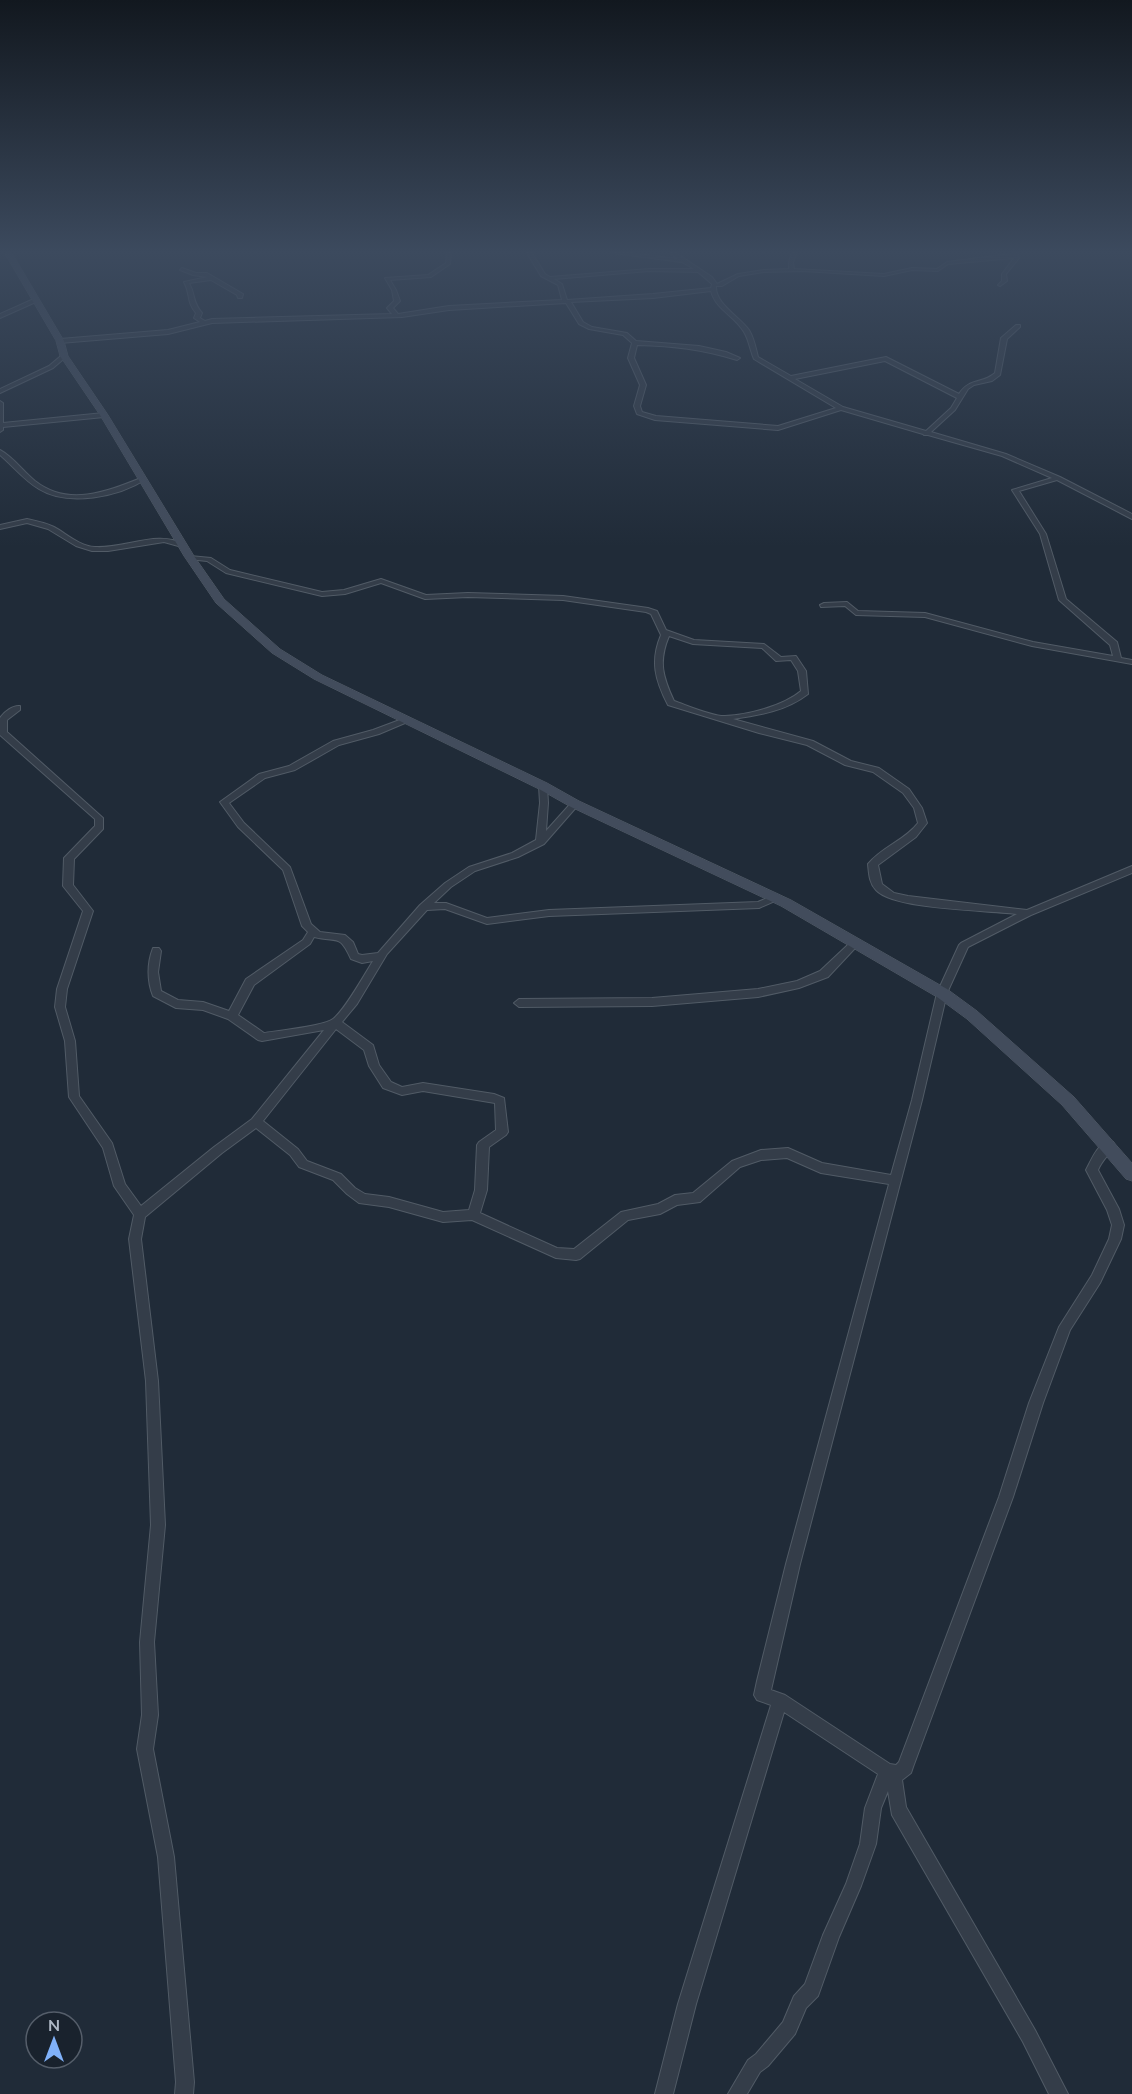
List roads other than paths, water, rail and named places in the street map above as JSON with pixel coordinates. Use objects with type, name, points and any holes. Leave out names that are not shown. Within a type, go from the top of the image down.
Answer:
[{"type":"street","points":[[63,351],[190,558],[220,601],[276,651],[318,677],[543,786],[575,804],[774,898],[942,993],[972,1015],[1068,1101],[1109,1145],[1132,1174]]},
{"type":"street","points":[[633,351],[631,358],[643,385],[637,406],[642,415],[655,418],[740,423],[771,428],[788,426],[841,408]]},
{"type":"street","points":[[720,351],[736,358]]},
{"type":"street","points":[[754,351],[756,358],[841,408],[1004,455],[1059,478],[1132,517]]},
{"type":"street","points":[[926,434],[953,409],[972,384],[990,380],[998,374],[1002,351]]},
{"type":"street","points":[[0,391],[51,367],[64,356]]},
{"type":"street","points":[[791,378],[886,359],[960,397]]},
{"type":"street","points":[[0,403],[1,427],[104,415]]},
{"type":"street","points":[[0,452],[43,490],[65,498],[96,495],[142,479]]},
{"type":"street","points":[[1059,478],[1015,490],[1043,534],[1063,600],[1114,644],[1117,659]]},
{"type":"street","points":[[0,527],[27,521],[50,528],[78,545],[92,549],[108,549],[164,540],[182,545]]},
{"type":"street","points":[[190,558],[209,559],[228,572],[322,594],[345,592],[381,581],[425,597],[468,595],[563,597],[648,610],[654,613],[665,635],[660,645],[657,669],[671,703],[726,718],[762,731],[810,742],[848,763],[876,770],[906,791],[918,808],[923,823],[915,835],[902,841],[873,864],[874,876],[879,889],[896,898],[1008,908],[1028,913]]},
{"type":"street","points":[[824,605],[847,604],[856,613],[925,615],[1032,644],[1132,662]]},
{"type":"street","points":[[663,631],[693,642],[764,646],[779,659],[793,658],[802,672],[805,693],[778,708],[726,718]]},
{"type":"street","points":[[16,708],[5,715],[2,721],[3,733],[99,818],[100,827],[69,858],[68,886],[88,911],[62,989],[60,1007],[70,1041],[74,1098],[108,1146],[120,1186],[140,1214]]},
{"type":"street","points":[[381,956],[362,959],[354,956],[350,944],[342,937],[318,936],[312,931],[307,926],[287,869],[241,825],[224,802],[262,776],[292,768],[336,743],[408,720]]},
{"type":"street","points":[[540,842],[544,802],[543,786]]},
{"type":"street","points":[[184,2094],[185,2082],[166,1857],[145,1749],[150,1716],[147,1642],[158,1525],[152,1381],[135,1239],[140,1214],[256,1122],[353,1001],[381,956],[423,907],[448,885],[472,869],[515,855],[540,842],[575,804]]},
{"type":"street","points":[[1109,1145],[1099,1156],[1092,1170],[1113,1209],[1118,1225],[1115,1239],[1096,1279],[1065,1327],[1036,1403],[1006,1497],[905,1767],[898,1773],[890,1772],[780,1700],[762,1695],[793,1564],[942,993],[964,945],[1028,913],[1132,869]]},
{"type":"street","points":[[423,907],[446,906],[487,921],[549,913],[759,905],[774,898]]},
{"type":"street","points":[[232,1017],[250,982],[307,942],[312,931]]},
{"type":"street","points":[[519,1003],[669,1001],[758,993],[799,984],[824,974],[855,943]]},
{"type":"street","points":[[156,951],[153,960],[157,993],[176,1004],[203,1006],[232,1017],[262,1037],[335,1023],[369,1048],[374,1066],[387,1084],[402,1091],[423,1088],[443,1089],[500,1101],[502,1132],[483,1145],[481,1190],[473,1215]]},
{"type":"street","points":[[256,1122],[294,1152],[303,1164],[337,1177],[363,1199],[389,1202],[443,1217],[473,1215],[556,1253],[576,1255],[625,1216],[660,1209],[675,1200],[696,1198],[736,1164],[761,1155],[788,1153],[821,1168],[895,1180]]},
{"type":"street","points":[[664,2094],[687,2004],[780,1700]]},
{"type":"street","points":[[737,2094],[754,2066],[762,2060],[789,2028],[800,2002],[812,1990],[831,1935],[853,1886],[868,1844],[873,1808],[890,1772]]},
{"type":"street","points":[[890,1772],[898,1809],[1029,2037],[1059,2094]]}]
